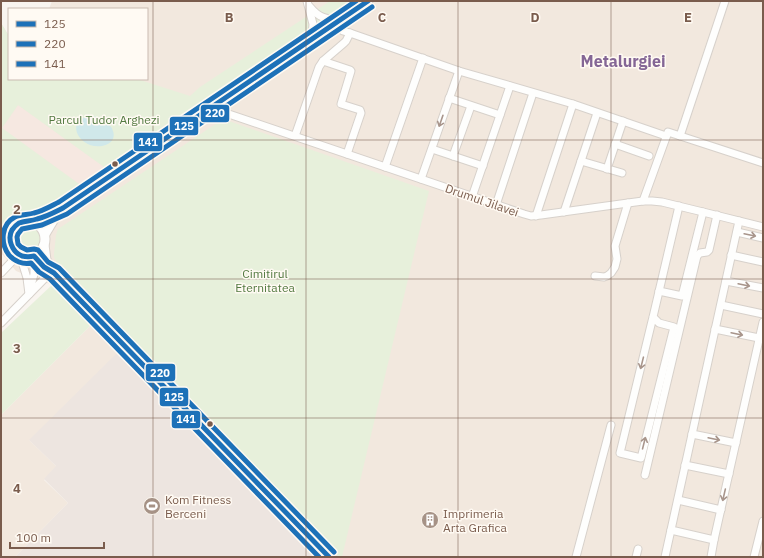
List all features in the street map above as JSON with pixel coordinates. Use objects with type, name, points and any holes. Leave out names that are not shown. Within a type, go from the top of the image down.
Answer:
[{"type":"main road","points":[[30,222],[63,208],[368,1]]},
{"type":"main road","points":[[54,273],[46,258],[44,245],[45,234],[63,208]]},
{"type":"main road","points":[[44,245],[40,252],[34,256],[28,257],[17,253],[10,244],[10,234],[15,226],[22,222],[30,222],[39,226],[45,234]]},
{"type":"main road","points":[[34,256],[44,267],[54,273],[328,557]]},
{"type":"street","points":[[680,136],[725,1]]},
{"type":"street","points":[[308,3],[319,16],[337,21],[343,31],[459,71],[573,104],[666,136]]},
{"type":"street","points":[[308,3],[313,24],[312,39]]},
{"type":"street","points":[[295,136],[321,63],[346,41],[350,33]]},
{"type":"street","points":[[385,167],[423,58]]},
{"type":"street","points":[[323,61],[351,71],[341,104],[360,110],[361,113],[347,154]]},
{"type":"street","points":[[421,179],[459,71]]},
{"type":"street","points":[[472,197],[510,86]]},
{"type":"street","points":[[496,205],[533,92]]},
{"type":"street","points":[[449,98],[500,115]]},
{"type":"street","points":[[536,216],[573,104]]},
{"type":"street","points":[[453,156],[471,106]]},
{"type":"street","name":"Drumul Jilavei","points":[[211,108],[524,214],[536,216],[628,202],[662,202],[763,227]]},
{"type":"street","points":[[564,212],[596,112]]},
{"type":"street","points":[[607,169],[622,121]]},
{"type":"street","points":[[643,201],[668,132],[763,163]]},
{"type":"street","points":[[615,144],[648,156]]},
{"type":"street","points":[[432,149],[483,166]]},
{"type":"street","points":[[581,161],[622,173]]},
{"type":"street","points":[[595,276],[604,277],[614,270],[617,259],[616,246],[628,202]]},
{"type":"street","points":[[653,317],[659,323],[674,327],[641,458],[620,453],[679,206]]},
{"type":"street","points":[[659,291],[682,296],[703,212]]},
{"type":"street","points":[[644,475],[697,256],[700,253],[707,252],[709,250],[717,215]]},
{"type":"street","points":[[665,557],[739,221]]},
{"type":"street","points":[[1,235],[12,230]]},
{"type":"street","points":[[736,232],[763,238]]},
{"type":"street","points":[[1,247],[17,253],[27,278],[29,294]]},
{"type":"street","points":[[1,273],[17,253]]},
{"type":"street","points":[[732,255],[763,262]]},
{"type":"street","points":[[29,294],[34,274],[34,256]]},
{"type":"street","points":[[1,323],[45,278],[54,273]]},
{"type":"street","points":[[726,281],[763,288]]},
{"type":"street","points":[[720,305],[763,314]]},
{"type":"street","points":[[711,557],[763,322]]},
{"type":"street","points":[[715,329],[759,338]]},
{"type":"street","points":[[576,557],[611,425]]},
{"type":"street","points":[[692,434],[736,443]]},
{"type":"street","points":[[685,465],[729,474]]},
{"type":"street","points":[[678,500],[721,510]]},
{"type":"street","points":[[754,557],[763,521]]},
{"type":"street","points":[[671,530],[714,540]]},
{"type":"street","points":[[636,557],[638,549]]},
{"type":"shaded area","points":[[52,1],[763,1],[763,557],[316,557],[29,440],[57,467],[44,480],[68,503],[15,557],[1,557],[1,415],[91,325],[52,285],[16,271],[1,254],[1,23],[8,34],[8,80],[148,80],[148,8],[49,8]]},
{"type":"shaded area","points":[[18,105],[104,167],[79,184],[2,128]]},
{"type":"shaded area","points":[[118,352],[316,557],[15,557],[68,503],[44,479],[56,466],[29,440]]},
{"type":"green space","name":"Parcul Tudor Arghezi","points":[[330,1],[351,1],[104,167],[18,105],[2,128],[79,184],[37,212],[12,216],[8,219],[9,220],[1,230],[1,23],[8,34],[8,80],[140,80],[190,96],[200,87]]},
{"type":"green space","name":"Cimitirul Eternitatea","points":[[223,119],[429,191],[342,557],[338,557],[58,265],[54,257],[58,229]]},
{"type":"green space","points":[[27,226],[36,230],[40,239],[36,248],[27,252],[18,248],[14,239],[18,230]]},
{"type":"green space","points":[[52,285],[91,325],[1,415],[1,333]]},
{"type":"water","points":[[91,116],[98,117],[110,125],[114,135],[113,140],[109,144],[94,146],[81,139],[77,134],[76,128],[78,123],[82,118]]},
{"type":"transit line","name":"141","points":[[319,557],[50,279],[39,272],[31,263],[16,261],[9,255],[4,245],[3,234],[10,220],[20,215],[32,214],[59,202],[356,1]]},
{"type":"transit line","name":"125","points":[[329,557],[54,273],[44,267],[34,256],[22,256],[16,252],[11,245],[10,237],[12,230],[19,223],[44,217],[63,208],[368,1]]},
{"type":"transit line","name":"220","points":[[334,552],[59,268],[48,262],[38,250],[27,250],[21,247],[18,244],[17,237],[22,229],[42,225],[67,214],[372,7]]},
{"type":"place","name":"Kom Fitness Berceni","points":[[152,506]]},
{"type":"place","name":"Imprimeria Arta Grafica","points":[[430,520]]},
{"type":"district","name":"Metalurgiei","points":[[623,61]]}]
